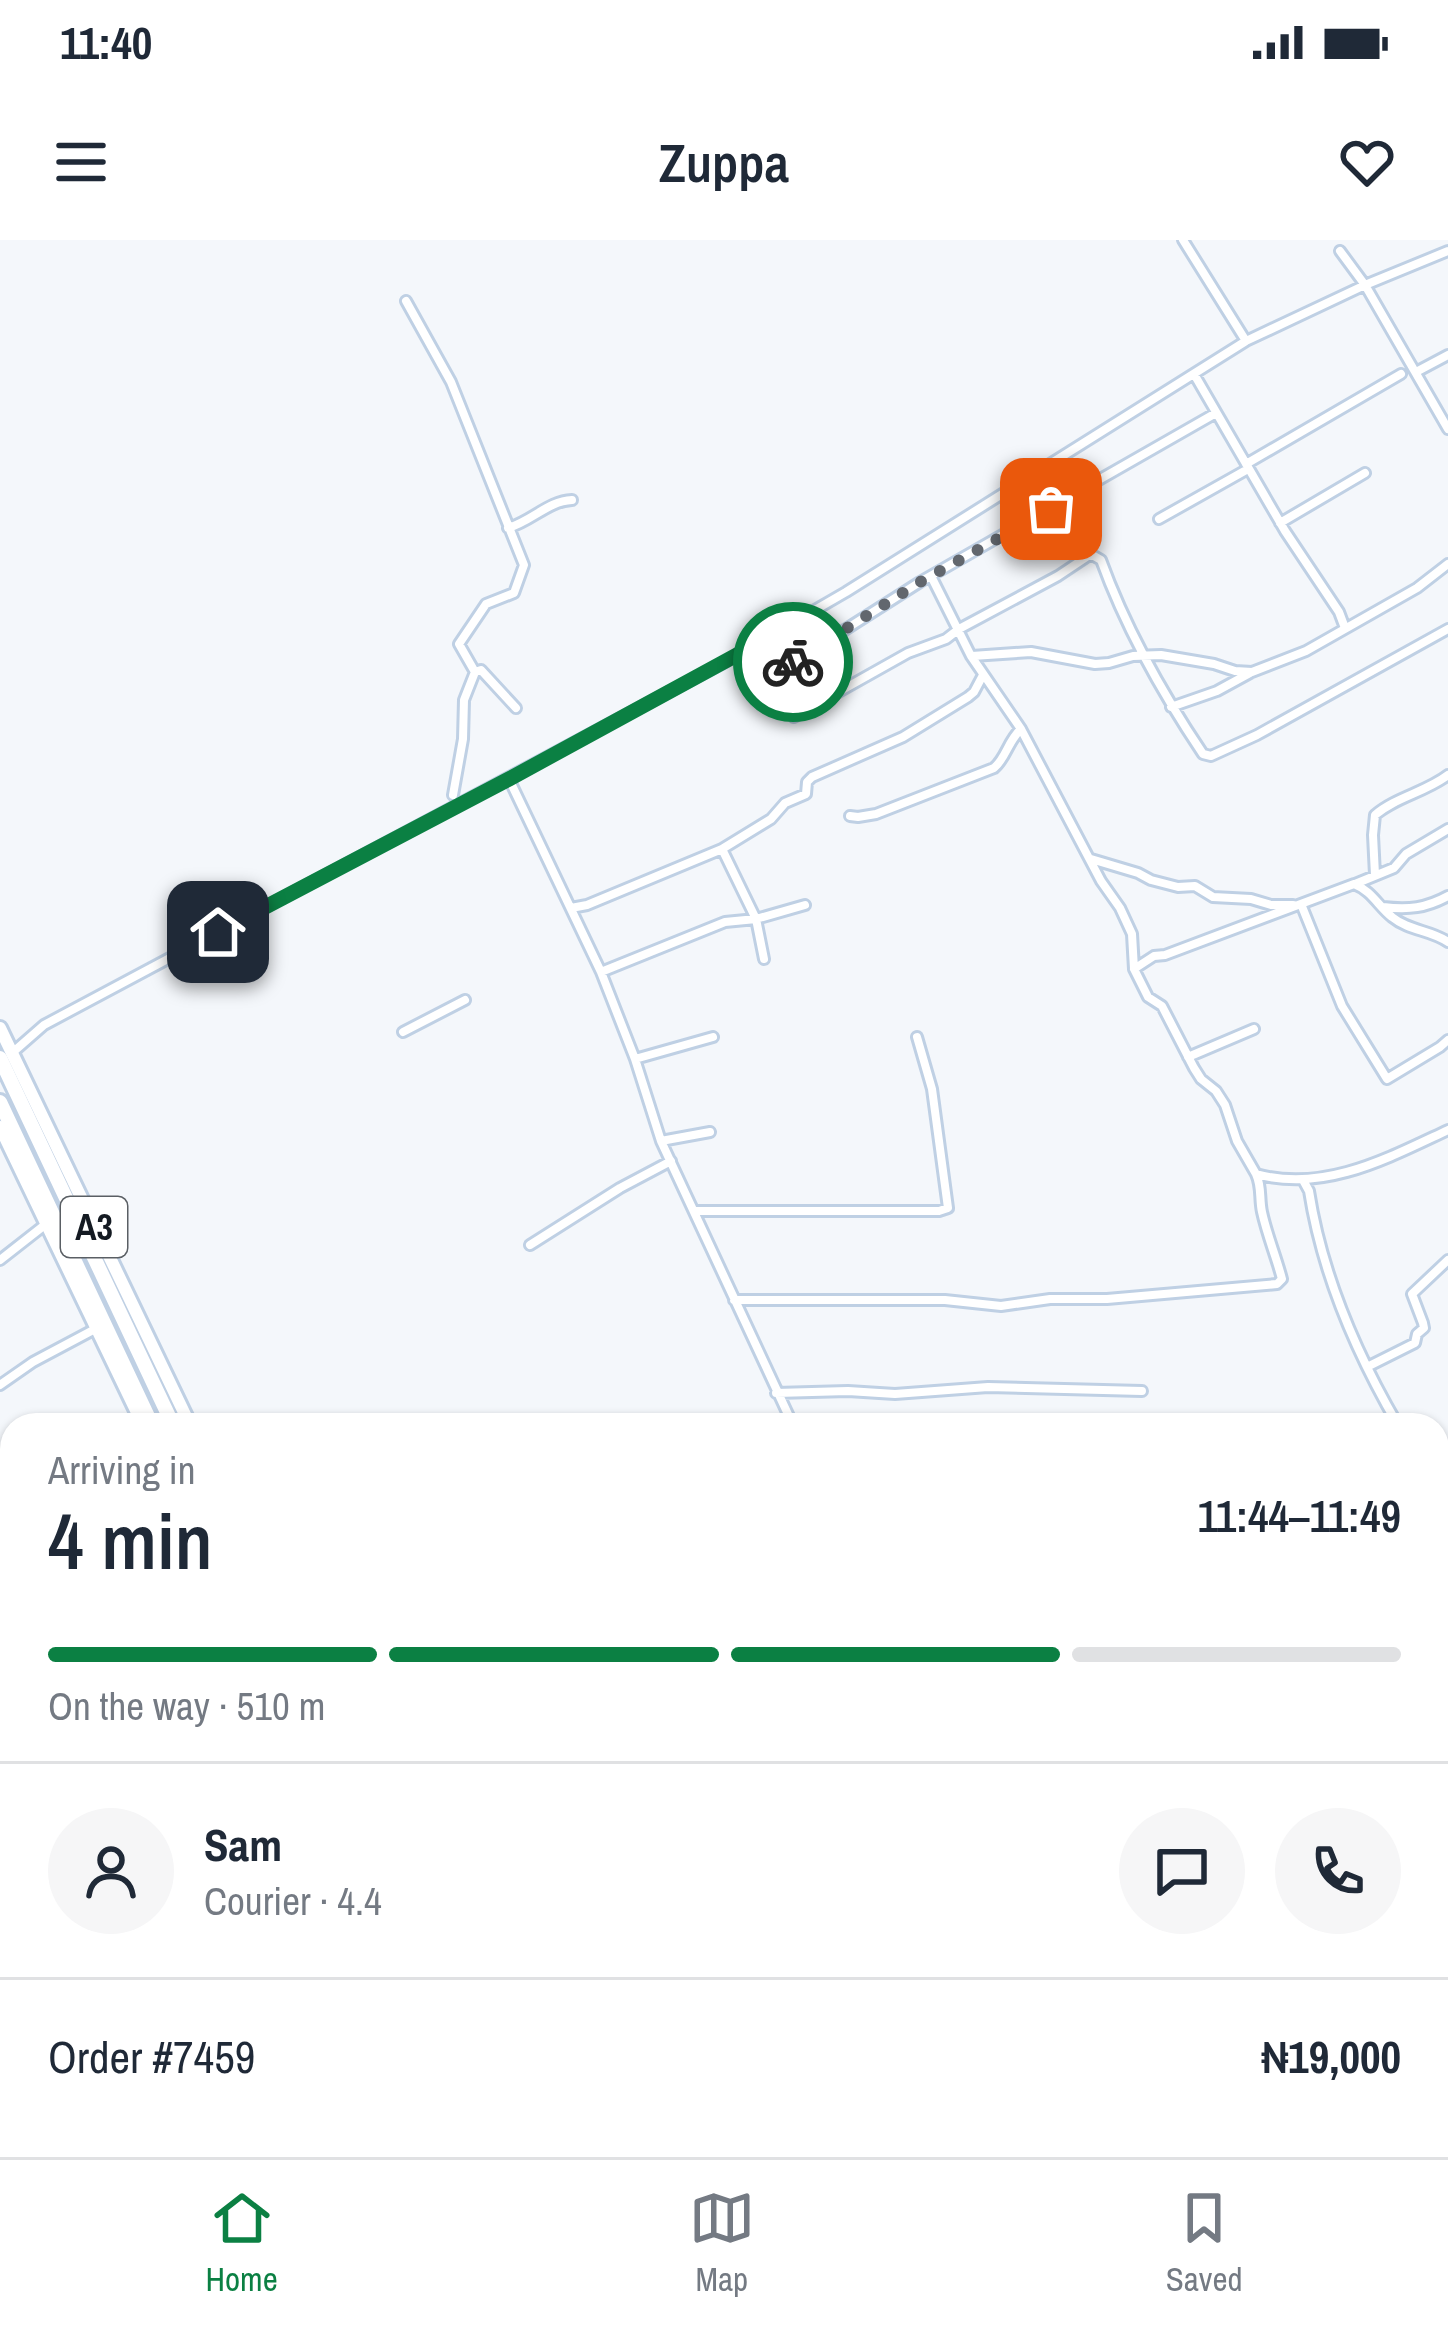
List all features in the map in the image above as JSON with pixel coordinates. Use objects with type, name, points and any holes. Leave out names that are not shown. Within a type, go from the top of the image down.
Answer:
[{"type":"highway","name":"A3","points":[[6,1055],[168,1413]]},
{"type":"highway","name":"A3","points":[[0,1102],[146,1413]]},
{"type":"main road","name":"A3","points":[[0,1028],[6,1055],[184,1413]]},
{"type":"main road","name":"A3","points":[[0,1127],[5,1149],[137,1413]]},
{"type":"street","points":[[1183,240],[1246,341]]},
{"type":"street","points":[[1340,251],[1365,285],[1448,429]]},
{"type":"street","points":[[6,1055],[44,1025],[744,651],[1246,341],[1448,251]]},
{"type":"street","points":[[406,301],[451,382],[524,566],[514,593],[486,604],[459,644],[475,671]]},
{"type":"street","points":[[1416,372],[1448,355]]},
{"type":"street","points":[[1194,374],[1345,628]]},
{"type":"street","points":[[1159,519],[1401,374]]},
{"type":"street","points":[[744,651],[775,666],[799,659],[1216,413]]},
{"type":"street","points":[[1280,523],[1365,473]]},
{"type":"street","points":[[508,528],[555,502],[572,500]]},
{"type":"street","points":[[794,717],[908,653],[939,642],[1088,556],[1101,560],[1171,707],[1202,754],[1211,756],[1288,719],[1448,629]]},
{"type":"street","points":[[1171,707],[1306,651],[1418,588],[1448,564]]},
{"type":"street","points":[[931,577],[970,656],[1021,729],[1120,908],[1132,934],[1135,969],[1148,997],[1162,1006],[1188,1057],[1225,1105],[1237,1141],[1262,1186]]},
{"type":"street","points":[[970,656],[1031,652],[1095,664],[1164,655],[1252,672]]},
{"type":"street","points":[[475,671],[481,670],[516,709]]},
{"type":"street","points":[[453,795],[464,700],[475,671]]},
{"type":"street","points":[[572,908],[722,849],[771,819],[784,803],[806,794],[807,782],[816,775],[903,737],[952,707],[974,692],[983,675]]},
{"type":"street","points":[[850,816],[876,814],[994,769],[1021,729]]},
{"type":"street","points":[[1375,875],[1375,815],[1448,775]]},
{"type":"street","points":[[509,779],[601,972],[661,1142],[787,1413]]},
{"type":"street","points":[[1135,969],[1154,956],[1394,868],[1406,854],[1448,829]]},
{"type":"street","points":[[722,849],[756,919],[764,959]]},
{"type":"street","points":[[1090,859],[1178,887],[1195,886],[1213,897],[1301,904]]},
{"type":"street","points":[[1354,884],[1405,925],[1448,942]]},
{"type":"street","points":[[1382,907],[1412,909],[1448,896]]},
{"type":"street","points":[[1301,904],[1342,1006],[1387,1079],[1448,1040]]},
{"type":"street","points":[[601,972],[724,922],[756,919],[805,905]]},
{"type":"street","points":[[403,1032],[465,1000]]},
{"type":"street","points":[[1188,1057],[1254,1029]]},
{"type":"street","points":[[635,1059],[713,1037]]},
{"type":"street","points":[[695,1210],[948,1208],[932,1088],[917,1037]]},
{"type":"street","points":[[1256,1174],[1303,1180],[1362,1169],[1448,1130]]},
{"type":"street","points":[[661,1142],[710,1132]]},
{"type":"street","points":[[530,1245],[670,1161]]},
{"type":"street","points":[[734,1300],[945,1300],[1001,1306],[1277,1284],[1282,1279],[1260,1204],[1262,1186],[1269,1176]]},
{"type":"street","points":[[1303,1180],[1352,1337],[1391,1413]]},
{"type":"street","points":[[0,1260],[46,1224]]},
{"type":"street","points":[[1366,1366],[1415,1343],[1424,1328],[1413,1291],[1448,1261]]},
{"type":"street","points":[[0,1385],[98,1328]]},
{"type":"street","points":[[776,1393],[895,1394],[1007,1387],[1142,1390]]},
{"type":"way so far","points":[[793,662],[920,582],[1051,509]]},
{"type":"route","points":[[218,932],[744,651],[763,664],[793,662]]}]
